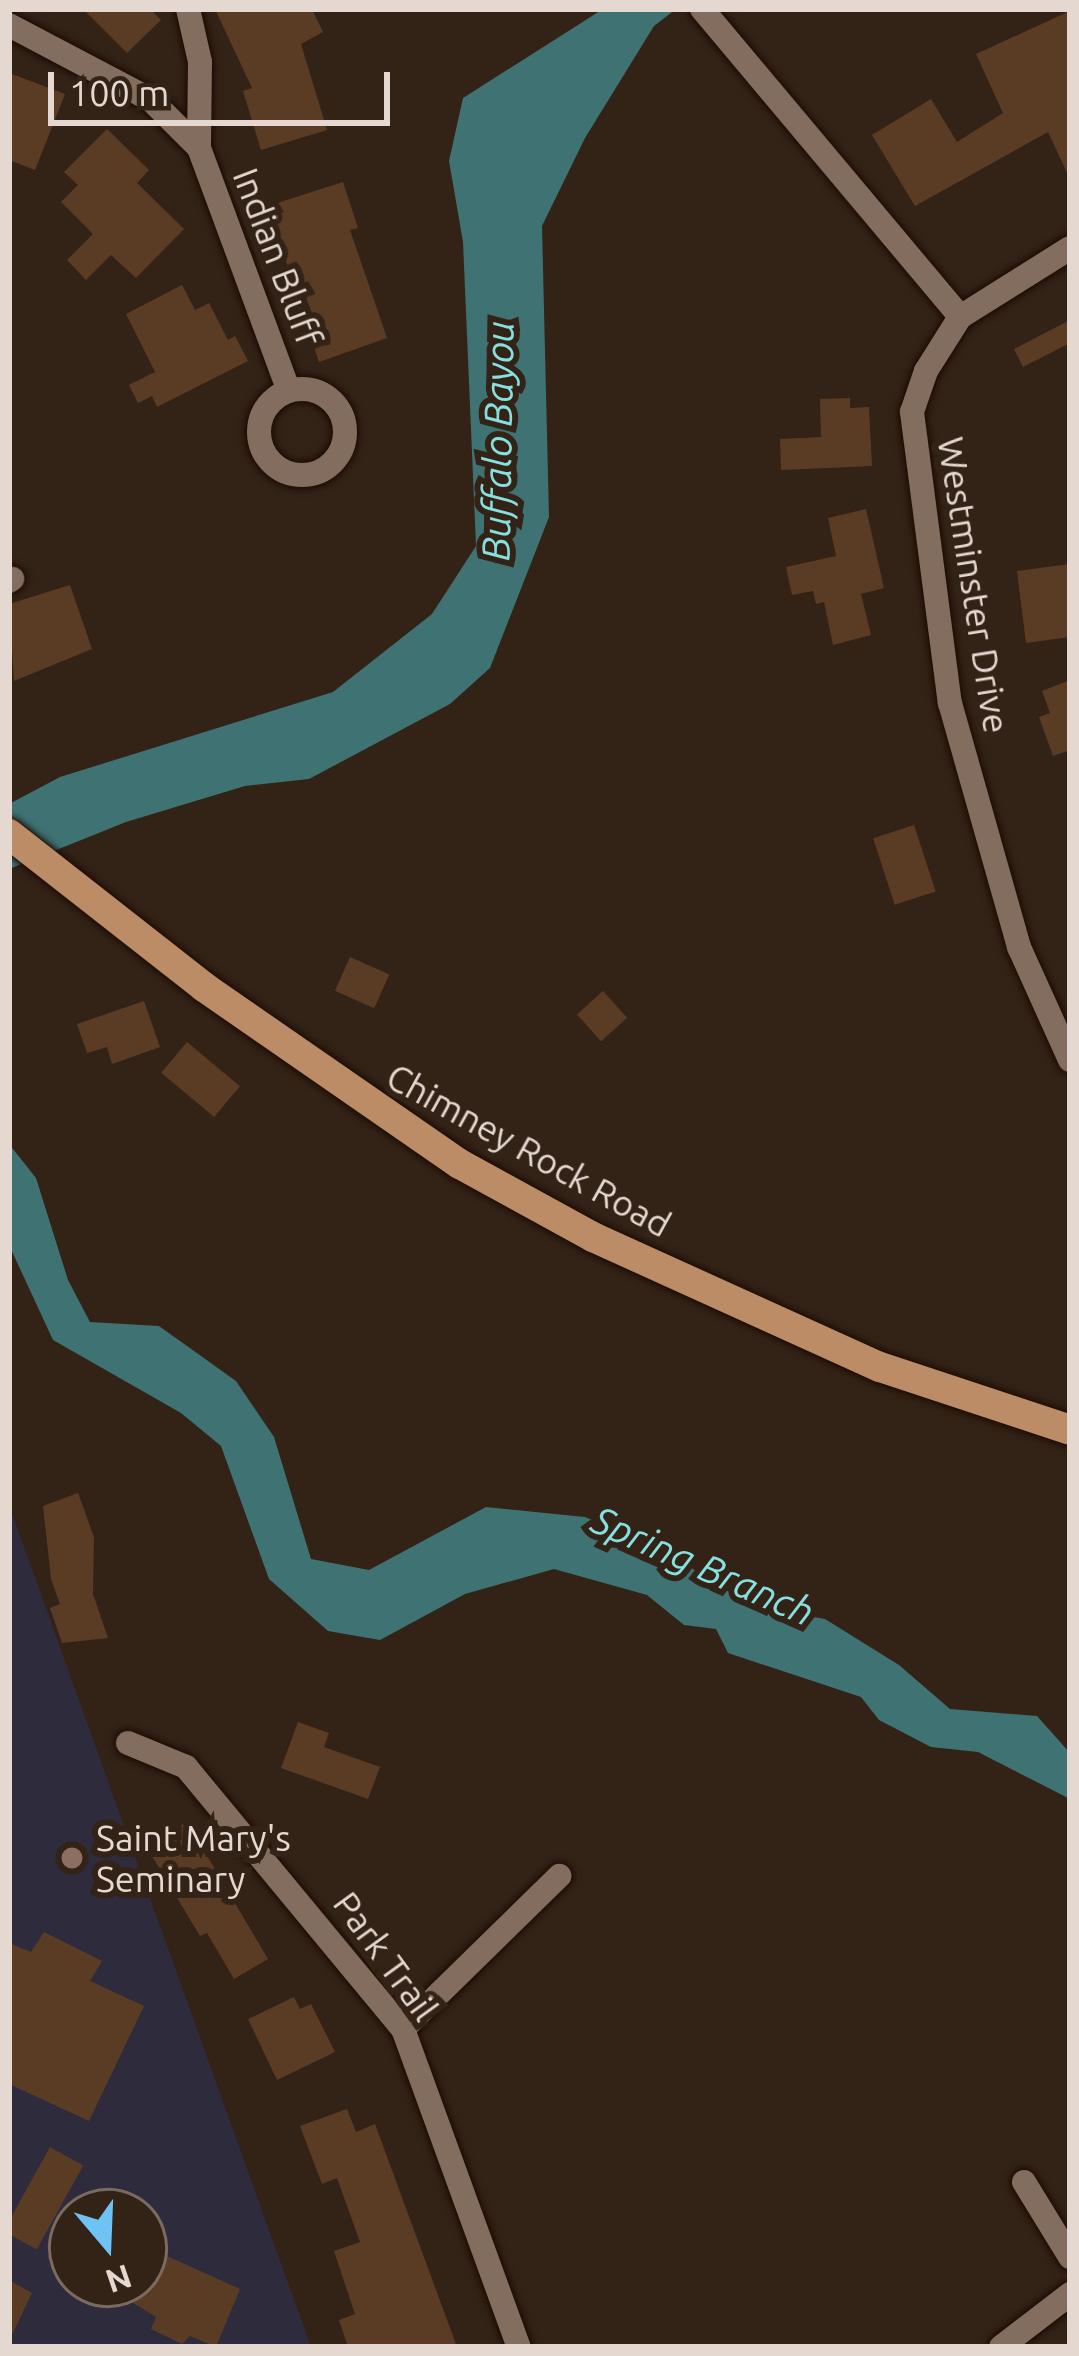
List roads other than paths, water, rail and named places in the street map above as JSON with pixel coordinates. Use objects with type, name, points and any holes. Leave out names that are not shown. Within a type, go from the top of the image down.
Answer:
[{"type":"main road","name":"Chimney Rock Road","points":[[9,834],[356,1097],[460,1164],[593,1237],[880,1367],[1070,1430]]},
{"type":"street","name":"Indian Bluff","points":[[188,9],[200,62],[199,148],[288,389]]},
{"type":"street","points":[[702,9],[960,317]]},
{"type":"street","points":[[9,25],[152,100],[199,148]]},
{"type":"street","name":"Westminster Drive","points":[[1070,248],[960,317],[926,371],[912,412],[943,657],[994,872],[1019,947],[1070,1060]]},
{"type":"street","name":"Park Trail","points":[[128,1744],[187,1767],[404,2029],[519,2347]]},
{"type":"street","points":[[404,2029],[559,1876]]},
{"type":"street","points":[[1024,2182],[1070,2257]]},
{"type":"street","points":[[1001,2347],[1070,2294]]},
{"type":"water","name":"Buffalo Bayou","points":[[603,9],[676,9],[654,26],[585,138],[542,226],[549,517],[490,668],[450,704],[309,779],[245,786],[126,822],[9,869],[9,804],[60,777],[333,692],[432,614],[476,546],[463,242],[449,161],[463,98]]},
{"type":"water","points":[[9,1144],[36,1178],[68,1280],[90,1322],[159,1326],[236,1381],[274,1437],[311,1559],[369,1570],[486,1507],[585,1517],[660,1548],[751,1606],[825,1619],[899,1665],[950,1709],[1037,1716],[1070,1753],[1070,1799],[978,1752],[931,1747],[879,1720],[861,1697],[728,1653],[716,1629],[684,1625],[647,1595],[554,1569],[465,1594],[380,1640],[328,1631],[269,1579],[221,1446],[181,1413],[53,1340],[9,1245]]},
{"type":"place","name":"Saint Mary's Seminary","points":[[72,1858]]},
{"type":"water label","name":"Spring Branch","points":[[703,1566]]}]
